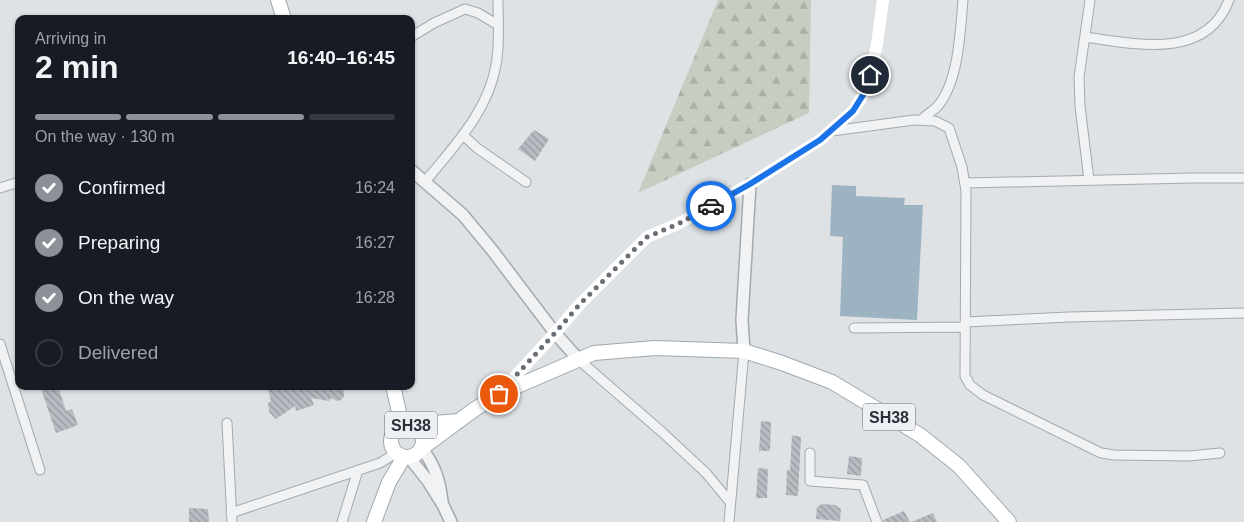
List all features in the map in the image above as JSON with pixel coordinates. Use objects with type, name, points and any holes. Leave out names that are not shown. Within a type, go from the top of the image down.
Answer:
[{"type":"main road","points":[[278,0],[283,15]]},
{"type":"main road","points":[[499,394],[580,304],[647,237],[678,224],[750,184],[820,140],[853,111],[863,95],[870,75],[877,44],[883,0]]},
{"type":"main road","name":"SH38","points":[[460,420],[397,428],[391,437],[392,448],[403,456],[417,454],[422,448],[460,420],[499,394],[594,353],[655,348],[744,351],[832,382],[920,435],[959,466],[1009,522]]},
{"type":"main road","name":"SH38","points":[[395,390],[409,426],[422,434],[422,448]]},
{"type":"main road","points":[[374,522],[389,482],[403,456]]},
{"type":"street","points":[[424,182],[463,134],[482,106],[491,86],[496,64],[498,0]]},
{"type":"street","points":[[920,120],[936,108],[950,83],[959,48],[963,0]]},
{"type":"street","points":[[1090,0],[1079,76],[1080,106],[1090,180]]},
{"type":"street","points":[[1085,37],[1154,45],[1184,41],[1199,36],[1214,24],[1226,10],[1229,0]]},
{"type":"street","points":[[415,35],[434,23],[465,10],[498,24]]},
{"type":"street","points":[[836,127],[920,120],[936,121],[949,128],[962,167],[967,204],[965,376],[970,385],[983,395],[1008,409],[1102,453],[1114,455],[1190,456],[1220,453]]},
{"type":"street","points":[[463,134],[477,148],[526,182]]},
{"type":"street","points":[[415,174],[463,215],[555,333],[579,360],[699,466],[730,502]]},
{"type":"street","points":[[965,183],[1244,178]]},
{"type":"street","points":[[0,188],[15,183]]},
{"type":"street","points":[[729,522],[744,351],[742,320],[750,184]]},
{"type":"street","points":[[854,328],[965,325],[1069,317],[1244,313]]},
{"type":"street","points":[[0,344],[40,470]]},
{"type":"street","points":[[227,423],[231,518],[358,470],[403,456],[428,482],[443,505],[451,522]]},
{"type":"street","points":[[422,448],[434,467],[440,484],[443,505]]},
{"type":"street","points":[[810,453],[810,481],[863,485],[877,522]]},
{"type":"street","points":[[342,522],[358,470]]},
{"type":"green space","points":[[718,0],[811,0],[809,113],[638,193]]},
{"type":"water","points":[[832,185],[856,186],[856,196],[905,198],[904,205],[923,205],[917,320],[840,316],[843,237],[830,236]]},
{"type":"building","points":[[534,130],[549,139],[535,161],[518,149]]},
{"type":"building","points":[[41,390],[59,390],[66,411],[72,409],[78,425],[56,433]]},
{"type":"building","points":[[268,390],[344,391],[344,396],[341,400],[337,401],[331,398],[329,401],[311,398],[314,405],[296,411],[295,406],[276,419],[269,412],[268,403],[271,401]]},
{"type":"building","points":[[761,421],[771,422],[770,451],[759,451]]},
{"type":"building","points":[[792,435],[801,437],[798,496],[786,495]]},
{"type":"building","points":[[849,456],[862,458],[861,476],[847,474]]},
{"type":"building","points":[[758,468],[768,469],[767,498],[756,498]]},
{"type":"building","points":[[822,504],[835,505],[841,509],[840,521],[816,519],[817,507]]},
{"type":"building","points":[[189,508],[208,509],[209,522],[189,522]]},
{"type":"building","points":[[904,511],[910,522],[883,522],[883,520]]},
{"type":"building","points":[[933,513],[937,522],[911,522]]},
{"type":"way so far","points":[[499,394],[580,304],[647,237],[678,224],[711,206]]},
{"type":"route","points":[[711,206],[820,140],[853,111],[863,95],[870,75]]}]
